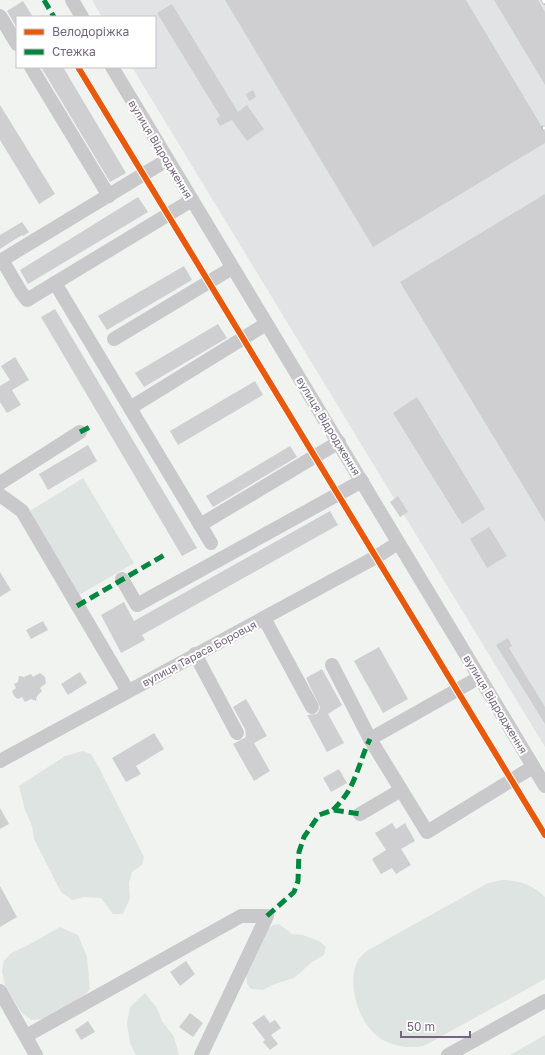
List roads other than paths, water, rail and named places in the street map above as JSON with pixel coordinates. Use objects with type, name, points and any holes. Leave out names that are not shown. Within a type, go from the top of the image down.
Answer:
[{"type":"street","points":[[72,0],[81,16]]},
{"type":"street","points":[[0,16],[16,42]]},
{"type":"street","points":[[32,68],[109,196]]},
{"type":"street","name":"вулиця Відродження","points":[[113,68],[545,786]]},
{"type":"street","points":[[168,160],[2,260],[20,292],[27,300],[192,200]]},
{"type":"street","points":[[114,339],[232,268]]},
{"type":"street","points":[[55,283],[211,543]]},
{"type":"street","points":[[130,408],[266,324]]},
{"type":"street","points":[[0,483],[80,432]]},
{"type":"street","points":[[200,525],[338,442]]},
{"type":"street","points":[[122,580],[137,605],[362,481]]},
{"type":"street","points":[[0,495],[22,511],[128,692]]},
{"type":"street","name":"вулиця Тараса Боровця","points":[[0,762],[195,654],[376,557],[398,543]]},
{"type":"street","points":[[264,618],[312,707]]},
{"type":"street","points":[[195,654],[237,733]]},
{"type":"street","points":[[332,665],[370,739],[427,832],[533,767]]},
{"type":"street","points":[[370,739],[480,677]]},
{"type":"street","points":[[360,814],[402,790]]},
{"type":"street","points":[[26,1036],[241,916],[267,916],[207,1051]]},
{"type":"street","points":[[0,991],[26,1036],[31,1053]]},
{"type":"street","points":[[448,1055],[545,1001]]}]
